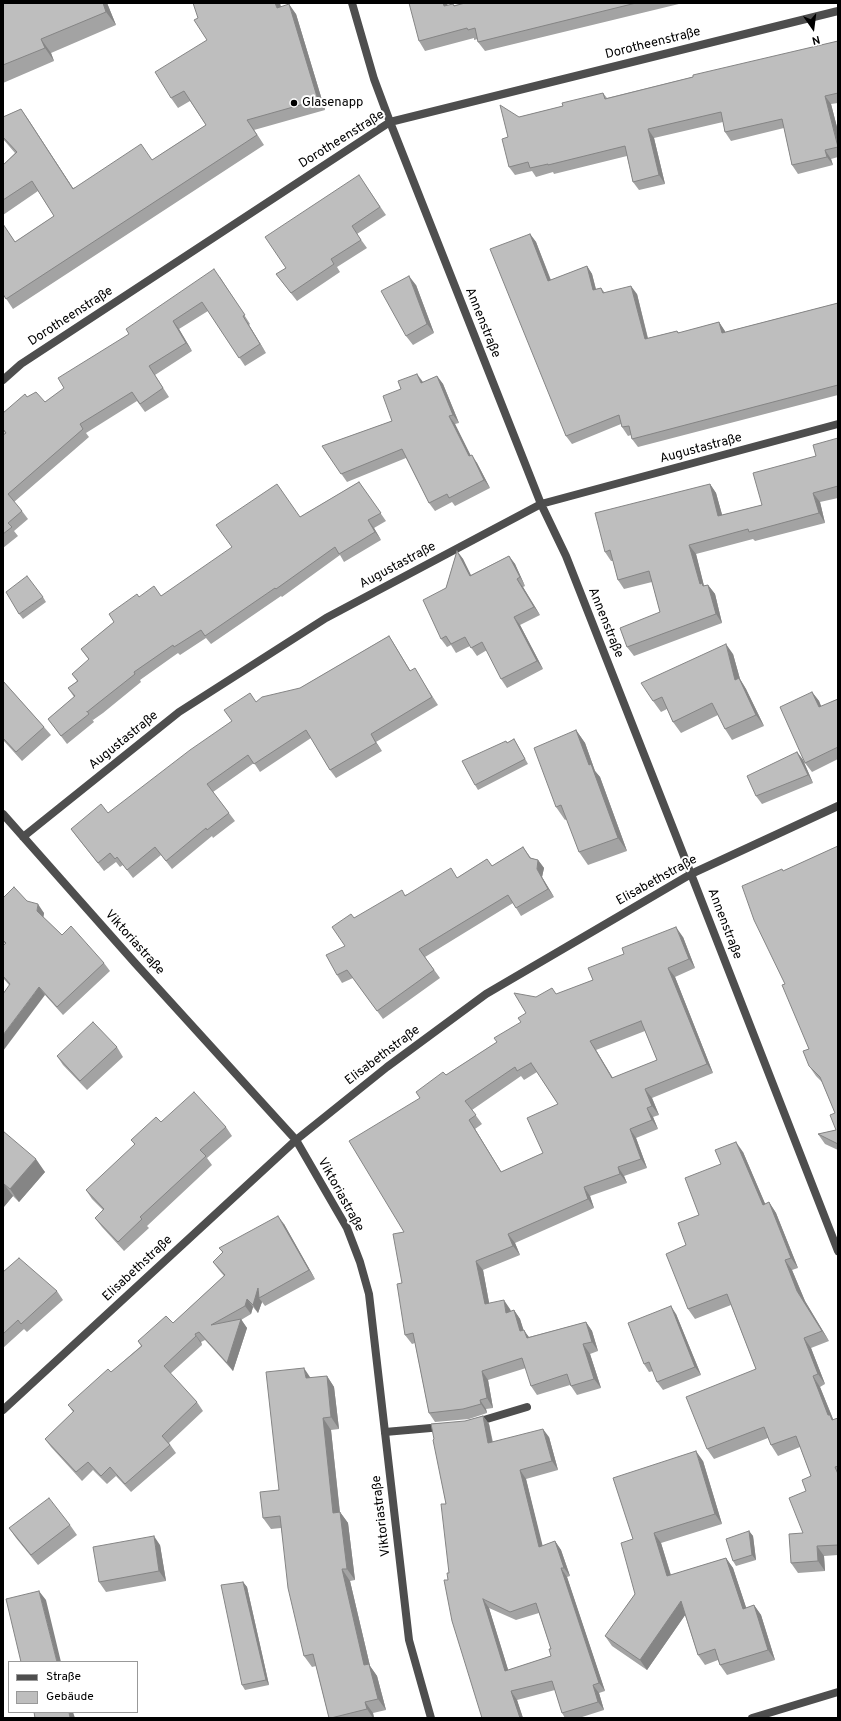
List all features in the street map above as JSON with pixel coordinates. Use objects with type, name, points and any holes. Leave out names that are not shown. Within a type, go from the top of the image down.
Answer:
[{"type":"street","name":"Annenstraße","points":[[352,3],[374,79],[390,122],[541,504],[566,556],[838,1251]]},
{"type":"street","name":"Dorotheenstraße","points":[[3,380],[21,364],[390,122],[838,11]]},
{"type":"street","name":"Augustastraße","points":[[23,836],[179,712],[326,618],[541,504],[838,424]]},
{"type":"street","name":"Elisabethstraße","points":[[3,1410],[296,1140],[387,1067],[486,994],[691,874],[838,806]]},
{"type":"street","name":"Viktoriastraße","points":[[3,814],[134,963],[296,1140],[347,1228],[360,1262],[369,1294],[409,1640],[431,1718]]},
{"type":"street","points":[[470,1424],[527,1407]]},
{"type":"street","points":[[385,1432],[447,1426]]},
{"type":"street","points":[[752,1718],[838,1692]]},
{"type":"building","points":[[3,3],[103,3],[106,12],[41,39],[45,48],[3,65]]},
{"type":"building","points":[[193,3],[275,3],[277,8],[289,4],[318,100],[247,120],[257,135],[6,299],[3,294],[3,224],[15,242],[54,216],[32,181],[3,200],[3,165],[17,152],[3,137],[3,117],[21,109],[73,189],[141,144],[152,160],[206,125],[184,91],[171,98],[155,72],[207,40],[194,20],[198,18]]},
{"type":"building","points":[[409,3],[443,3],[444,6],[453,4],[454,6],[465,3],[636,3],[478,42],[475,28],[468,30],[467,28],[419,41]]},
{"type":"building","points":[[838,41],[838,93],[825,96],[838,147],[825,150],[827,157],[792,165],[782,119],[725,132],[721,112],[648,129],[659,175],[633,182],[625,146],[548,165],[530,168],[528,162],[509,167],[502,139],[508,137],[500,105],[519,117],[563,106],[562,103],[603,93],[605,99],[693,77],[693,75]]},
{"type":"building","points":[[359,175],[380,207],[352,226],[361,240],[331,259],[334,264],[291,293],[276,274],[286,268],[265,237]]},
{"type":"building","points":[[530,234],[548,281],[587,266],[593,290],[601,288],[603,293],[631,286],[645,339],[677,331],[678,333],[719,322],[722,333],[838,303],[838,385],[632,439],[629,426],[622,427],[619,415],[566,436],[490,249]]},
{"type":"building","points":[[214,269],[245,315],[243,316],[260,344],[239,358],[202,302],[173,321],[186,343],[149,366],[163,388],[140,404],[132,392],[80,424],[83,429],[8,494],[22,511],[8,523],[12,527],[3,534],[3,435],[6,433],[3,429],[3,413],[25,394],[27,397],[36,392],[45,402],[64,388],[58,378],[129,334],[126,329]]},
{"type":"building","points":[[409,276],[427,324],[406,336],[381,291]]},
{"type":"building","points":[[417,374],[421,383],[437,376],[453,415],[449,416],[469,456],[472,455],[484,480],[449,498],[447,494],[429,503],[402,449],[341,474],[322,446],[392,421],[383,396],[401,389],[398,381]]},
{"type":"building","points":[[838,438],[838,486],[813,493],[819,513],[749,532],[748,529],[689,545],[700,584],[702,583],[703,586],[708,585],[716,614],[627,647],[620,628],[660,612],[649,571],[618,580],[610,550],[605,552],[595,513],[710,484],[718,516],[762,505],[753,473],[816,456],[813,445]]},
{"type":"building","points":[[359,482],[381,513],[368,520],[375,532],[339,554],[335,547],[276,589],[275,588],[205,636],[201,630],[174,647],[173,645],[134,672],[135,674],[87,712],[89,714],[61,736],[48,719],[75,696],[68,688],[78,681],[72,674],[89,659],[81,649],[114,622],[109,614],[137,594],[139,597],[154,586],[161,596],[232,547],[216,525],[277,484],[300,517]]},
{"type":"building","points":[[457,551],[470,576],[509,556],[520,577],[517,579],[534,607],[514,617],[537,661],[501,679],[482,642],[471,648],[465,637],[451,644],[446,636],[441,639],[423,600],[446,588]]},
{"type":"building","points":[[27,576],[43,597],[19,614],[6,592]]},
{"type":"building","points":[[389,636],[410,671],[415,668],[432,697],[371,734],[376,743],[330,770],[306,730],[254,764],[248,755],[207,784],[229,813],[207,830],[206,828],[166,861],[155,847],[127,870],[117,857],[115,859],[110,853],[98,863],[71,829],[101,804],[108,813],[190,750],[232,721],[224,710],[250,693],[256,702],[262,697],[300,688]]},
{"type":"building","points":[[726,644],[735,680],[739,678],[756,715],[725,729],[712,703],[673,722],[662,697],[653,701],[641,683]]},
{"type":"building","points":[[3,681],[44,727],[16,752],[3,738]]},
{"type":"building","points":[[812,692],[819,707],[838,699],[838,747],[805,763],[780,707]]},
{"type":"building","points":[[576,730],[589,765],[591,764],[618,838],[579,852],[561,805],[556,807],[534,748]]},
{"type":"building","points":[[514,739],[525,759],[475,785],[462,761],[506,741],[507,743]]},
{"type":"building","points":[[797,752],[808,775],[756,796],[747,776]]},
{"type":"building","points":[[838,846],[838,1144],[818,1134],[836,1130],[830,1115],[835,1113],[820,1077],[809,1066],[803,1051],[809,1049],[782,985],[785,984],[754,920],[742,886],[782,869],[783,871]]},
{"type":"building","points":[[523,847],[530,858],[538,860],[537,869],[548,889],[516,908],[508,895],[419,949],[434,970],[377,1011],[347,970],[337,975],[326,955],[345,946],[332,927],[351,914],[354,918],[402,890],[405,896],[451,868],[457,878],[487,859],[492,866]]},
{"type":"building","points":[[14,887],[27,901],[38,904],[37,911],[62,935],[71,926],[104,963],[57,1007],[39,987],[3,1035],[3,994],[10,984],[3,976],[3,946],[6,943],[3,940],[3,898]]},
{"type":"building","points":[[676,927],[689,959],[668,968],[707,1064],[645,1089],[652,1106],[647,1108],[652,1120],[630,1129],[641,1159],[618,1167],[620,1174],[584,1187],[588,1199],[508,1234],[513,1246],[476,1261],[485,1304],[504,1300],[506,1313],[514,1310],[520,1331],[524,1330],[527,1338],[586,1322],[592,1342],[583,1344],[594,1379],[571,1386],[567,1374],[531,1386],[522,1358],[482,1371],[487,1398],[480,1400],[481,1404],[463,1409],[429,1413],[413,1333],[405,1335],[397,1284],[402,1283],[393,1234],[404,1232],[349,1141],[420,1098],[416,1092],[443,1072],[446,1075],[497,1042],[494,1038],[521,1022],[518,1018],[526,1013],[514,993],[536,997],[552,988],[556,994],[593,980],[588,968],[624,954],[622,948]],"holes":[[[641,1021],[657,1060],[612,1078],[590,1041]],[[531,1063],[558,1104],[527,1118],[543,1153],[501,1172],[469,1120],[476,1115],[465,1101],[515,1067],[517,1071]]]},
{"type":"building","points":[[93,1022],[117,1047],[80,1081],[57,1056]]},
{"type":"building","points":[[194,1092],[226,1127],[200,1150],[206,1156],[140,1217],[142,1219],[118,1242],[95,1218],[104,1209],[86,1190],[135,1144],[131,1140],[156,1117],[161,1122]]},
{"type":"building","points":[[3,1131],[36,1159],[10,1189],[4,1184],[3,1185]]},
{"type":"building","points":[[736,1142],[763,1205],[769,1202],[791,1258],[785,1260],[797,1291],[822,1331],[804,1338],[818,1374],[813,1376],[828,1415],[830,1415],[832,1420],[838,1418],[838,1466],[835,1467],[838,1474],[838,1545],[817,1546],[818,1561],[791,1563],[789,1534],[803,1533],[789,1498],[806,1491],[802,1480],[811,1476],[796,1436],[771,1445],[764,1427],[707,1449],[686,1397],[756,1369],[727,1294],[688,1309],[666,1254],[686,1245],[678,1223],[699,1215],[685,1178],[721,1164],[715,1150]]},
{"type":"building","points":[[278,1216],[309,1270],[259,1298],[258,1288],[253,1305],[247,1299],[245,1306],[211,1325],[241,1319],[227,1363],[199,1332],[195,1334],[196,1336],[164,1366],[197,1402],[162,1436],[170,1445],[125,1484],[110,1467],[101,1476],[88,1462],[76,1472],[45,1439],[74,1411],[68,1405],[108,1369],[111,1372],[142,1346],[138,1341],[166,1316],[173,1323],[225,1275],[213,1262],[223,1252],[219,1248]]},
{"type":"building","points":[[19,1258],[57,1291],[21,1324],[18,1320],[3,1334],[3,1272]]},
{"type":"building","points":[[671,1306],[695,1367],[657,1382],[649,1362],[644,1364],[628,1323]]},
{"type":"building","points":[[304,1368],[306,1378],[327,1376],[331,1417],[323,1418],[333,1513],[340,1512],[347,1569],[342,1569],[364,1665],[369,1664],[378,1699],[365,1702],[367,1709],[331,1718],[329,1718],[313,1654],[304,1656],[288,1588],[280,1516],[263,1518],[260,1492],[279,1490],[266,1372]]},
{"type":"building","points":[[483,1416],[488,1443],[543,1429],[552,1461],[520,1470],[539,1547],[555,1541],[564,1568],[561,1568],[599,1683],[593,1685],[598,1702],[562,1713],[552,1681],[511,1691],[520,1718],[482,1718],[452,1621],[444,1580],[448,1580],[447,1573],[449,1573],[441,1504],[446,1504],[431,1424],[465,1421]],"holes":[[[483,1599],[510,1612],[536,1603],[551,1649],[549,1649],[551,1656],[505,1671]]]},
{"type":"building","points":[[696,1451],[715,1514],[654,1533],[667,1576],[726,1558],[743,1609],[754,1605],[768,1650],[720,1665],[715,1649],[698,1655],[681,1601],[640,1660],[605,1636],[635,1594],[621,1543],[633,1539],[613,1478]]},
{"type":"building","points":[[49,1498],[70,1525],[31,1555],[9,1528]]},
{"type":"building","points":[[749,1531],[752,1555],[733,1561],[726,1539]]},
{"type":"building","points":[[154,1536],[159,1571],[99,1582],[93,1547]]},
{"type":"building","points":[[243,1582],[266,1680],[242,1685],[221,1585]]},
{"type":"building","points":[[39,1591],[57,1661],[21,1661],[6,1599]]},
{"type":"building","points":[[34,1713],[69,1713],[70,1718],[35,1718]]},
{"type":"place","name":"Glasenapp","points":[[294,103]]}]
